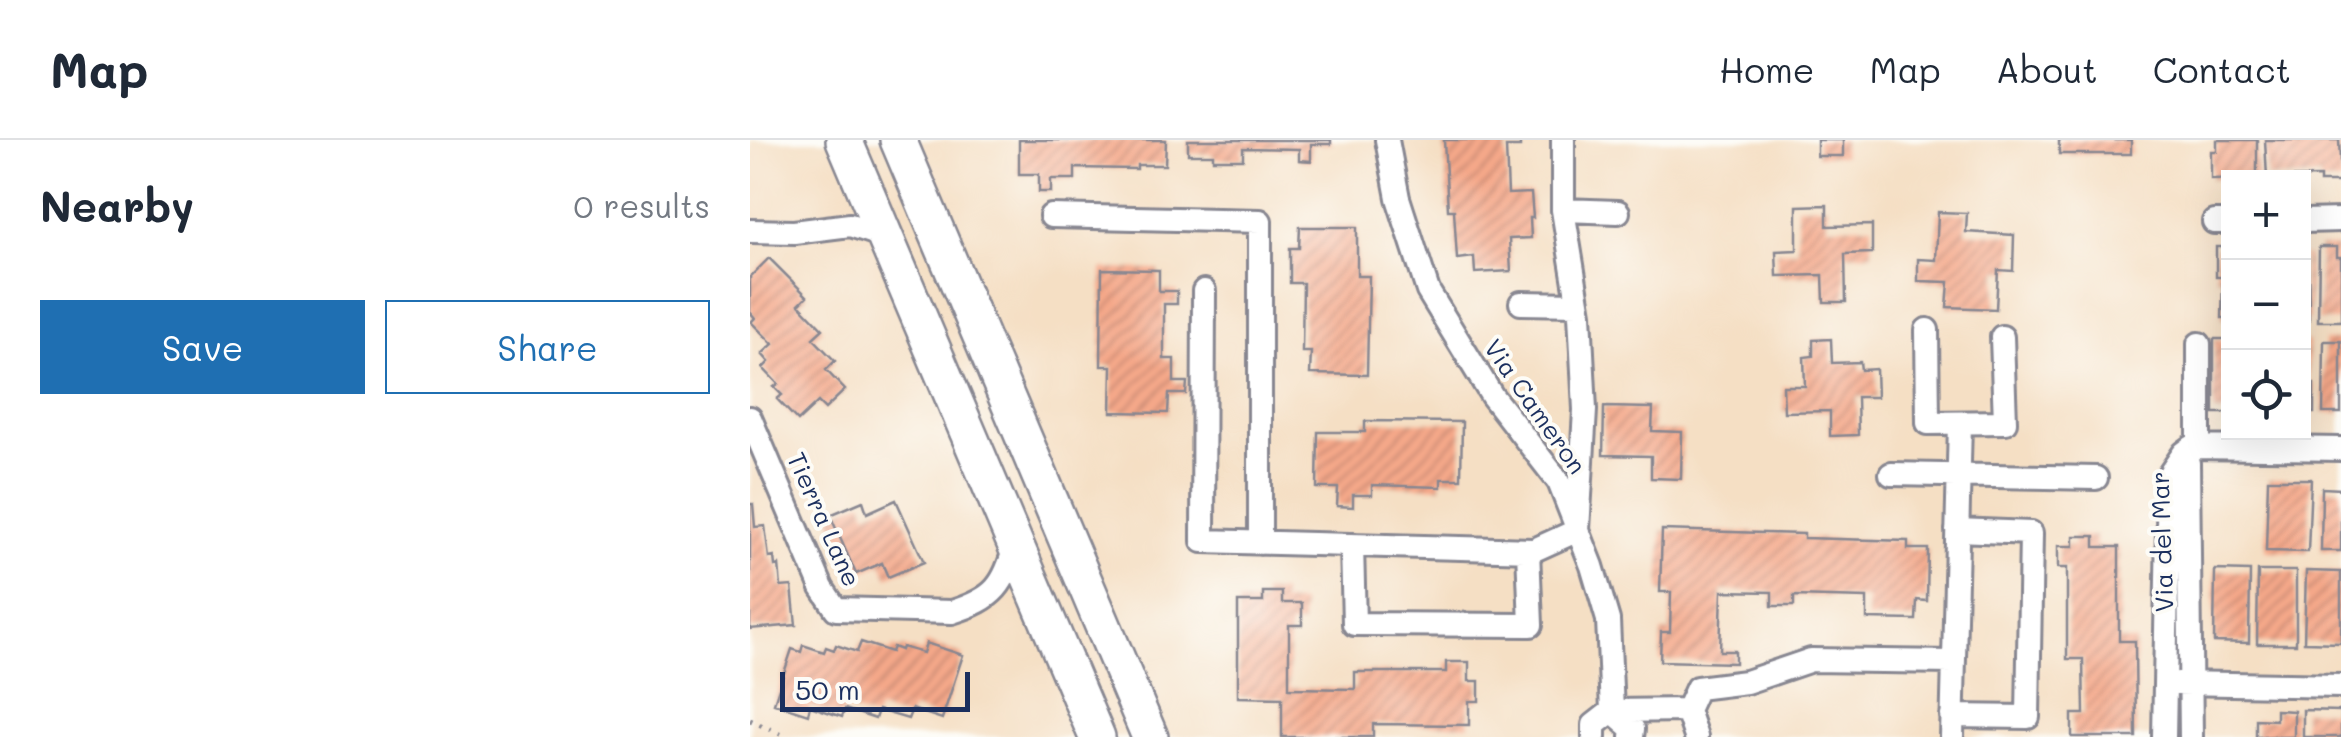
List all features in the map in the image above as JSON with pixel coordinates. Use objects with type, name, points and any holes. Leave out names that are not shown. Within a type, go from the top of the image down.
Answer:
[{"type":"main road","points":[[844,140],[1097,737]]},
{"type":"main road","points":[[898,140],[1150,737]]},
{"type":"street","name":"Via Cameron","points":[[1387,140],[1398,198],[1428,290],[1492,396],[1559,482],[1578,530],[1608,620],[1612,711]]},
{"type":"street","points":[[1204,290],[1203,541],[1528,550],[1578,530],[1585,410],[1578,304],[1563,210],[1563,140]]},
{"type":"street","points":[[1563,210],[1618,212]]},
{"type":"street","points":[[1051,216],[1260,221],[1260,542]]},
{"type":"street","points":[[2311,221],[2341,220]]},
{"type":"street","points":[[750,231],[794,232],[850,225],[884,236]]},
{"type":"street","points":[[1521,303],[1578,304]]},
{"type":"street","points":[[1928,330],[1928,423],[2005,422],[2002,337]]},
{"type":"street","points":[[2199,344],[2191,450],[2341,448]]},
{"type":"street","name":"Tierra Lane","points":[[750,418],[822,588],[836,609],[952,612],[978,603],[994,593],[1006,578],[1016,544]]},
{"type":"street","points":[[1957,530],[2031,533],[2028,717],[1952,726],[1953,662],[1960,423]]},
{"type":"street","name":"Via del Mar","points":[[2164,737],[2169,475],[2191,450]]},
{"type":"street","name":"Via del Mar","points":[[2191,450],[2188,462],[2191,737]]},
{"type":"street","points":[[1891,474],[2096,478]]},
{"type":"street","points":[[1352,545],[1354,624],[1531,625],[1528,550]]},
{"type":"street","points":[[1696,737],[1687,710],[1697,688],[1746,682],[1811,660],[1953,662]]},
{"type":"street","points":[[2165,683],[2341,686]]},
{"type":"street","points":[[1594,737],[1594,725],[1612,711],[1687,710]]},
{"type":"street","points":[[1612,711],[1633,728],[1632,737]]},
{"type":"path","points":[[750,720],[787,737]]},
{"type":"building","points":[[1019,140],[1166,140],[1165,165],[1137,165],[1137,169],[1075,168],[1075,179],[1051,179],[1051,192],[1039,192],[1039,174],[1019,174]]},
{"type":"building","points":[[1188,140],[1331,140],[1331,144],[1311,144],[1311,161],[1299,160],[1299,149],[1243,148],[1243,159],[1213,159],[1213,154],[1188,154]]},
{"type":"building","points":[[1444,140],[1520,140],[1520,147],[1506,147],[1508,194],[1531,193],[1533,218],[1531,238],[1509,239],[1511,271],[1475,273],[1474,257],[1457,259],[1454,210],[1448,210]]},
{"type":"building","points":[[1817,140],[1843,140],[1843,156],[1817,156]]},
{"type":"building","points":[[2059,140],[2131,140],[2131,154],[2059,154]]},
{"type":"building","points":[[2217,140],[2257,140],[2257,170],[2221,170],[2221,179],[2211,179],[2211,151],[2217,151]]},
{"type":"building","points":[[2265,140],[2339,140],[2341,182],[2320,182],[2320,177],[2311,177],[2311,170],[2267,170]]},
{"type":"building","points":[[1827,205],[1827,226],[1872,225],[1872,253],[1845,254],[1846,302],[1824,302],[1823,275],[1777,276],[1776,251],[1797,250],[1797,206]]},
{"type":"building","points":[[1938,212],[1967,213],[1966,232],[2014,235],[2013,271],[1998,270],[1996,309],[1947,307],[1949,282],[1918,281],[1918,259],[1936,260]]},
{"type":"building","points":[[1300,227],[1357,227],[1357,276],[1369,276],[1367,375],[1310,374],[1311,352],[1302,352],[1303,283],[1290,283],[1290,248],[1299,248]]},
{"type":"building","points":[[2216,247],[2221,247],[2221,277],[2216,277]]},
{"type":"building","points":[[2319,247],[2337,247],[2337,257],[2341,257],[2341,321],[2318,321]]},
{"type":"building","points":[[769,258],[807,296],[799,304],[823,329],[813,338],[835,361],[826,370],[845,390],[825,409],[818,402],[798,421],[777,399],[782,395],[774,387],[778,384],[763,368],[769,362],[762,354],[773,344],[751,322],[755,318],[750,312],[750,277]]},
{"type":"building","points":[[1102,269],[1159,270],[1159,291],[1177,291],[1177,304],[1164,304],[1164,359],[1174,359],[1174,382],[1187,382],[1186,394],[1169,394],[1168,413],[1111,412],[1112,366],[1101,366]]},
{"type":"building","points":[[1831,339],[1832,363],[1860,362],[1861,370],[1876,369],[1877,397],[1857,397],[1858,435],[1830,436],[1830,411],[1784,412],[1783,386],[1805,386],[1804,357],[1813,356],[1813,340]]},
{"type":"building","points":[[2214,339],[2221,339],[2221,413],[2214,413]]},
{"type":"building","points":[[2324,341],[2341,341],[2341,413],[2323,413]]},
{"type":"building","points":[[2311,384],[2314,384],[2311,413]]},
{"type":"building","points":[[1604,407],[1653,408],[1652,431],[1682,432],[1681,479],[1651,478],[1651,456],[1603,455]]},
{"type":"building","points":[[1365,421],[1462,422],[1461,479],[1441,479],[1441,487],[1372,485],[1372,495],[1353,495],[1353,507],[1337,506],[1338,488],[1317,488],[1318,432],[1365,432]]},
{"type":"building","points":[[2268,479],[2311,479],[2308,552],[2266,551]]},
{"type":"building","points":[[2322,488],[2341,489],[2341,551],[2321,551]]},
{"type":"building","points":[[896,500],[924,562],[888,577],[882,563],[856,574],[830,515],[863,501],[867,513]]},
{"type":"building","points":[[750,504],[755,527],[765,526],[769,558],[774,557],[775,566],[779,565],[781,587],[792,586],[796,625],[750,629]]},
{"type":"building","points":[[1662,530],[1908,541],[1908,549],[1928,549],[1927,601],[1917,600],[1916,620],[1867,619],[1867,598],[1794,596],[1794,606],[1772,606],[1772,592],[1722,591],[1720,651],[1735,651],[1735,663],[1660,661],[1661,632],[1670,632],[1671,592],[1660,592]]},
{"type":"building","points":[[2074,536],[2095,536],[2095,547],[2119,547],[2119,641],[2135,641],[2136,737],[2072,737],[2072,714],[2084,714],[2083,659],[2067,659],[2067,568],[2058,568],[2058,546],[2074,546]]},
{"type":"building","points":[[2215,570],[2250,571],[2249,643],[2214,642]]},
{"type":"building","points":[[2258,571],[2296,571],[2296,644],[2257,644]]},
{"type":"building","points":[[2306,571],[2341,572],[2341,643],[2304,642]]},
{"type":"building","points":[[1263,592],[1282,592],[1282,603],[1302,603],[1302,625],[1289,625],[1289,688],[1355,689],[1355,672],[1446,672],[1446,662],[1469,662],[1469,681],[1479,681],[1479,701],[1469,701],[1469,725],[1373,724],[1373,737],[1282,737],[1282,698],[1238,697],[1238,602],[1263,602]]},
{"type":"building","points":[[861,642],[891,652],[893,647],[902,647],[923,653],[926,643],[963,655],[942,719],[912,709],[908,719],[878,710],[875,719],[845,709],[842,717],[810,706],[808,714],[774,703],[792,649],[801,652],[803,645],[824,652],[826,647],[834,650],[836,645],[857,652]]},
{"type":"building","points":[[2276,710],[2294,711],[2294,737],[2256,737],[2256,719],[2276,720]]},
{"type":"building","points":[[2303,710],[2341,711],[2341,737],[2303,737]]}]
